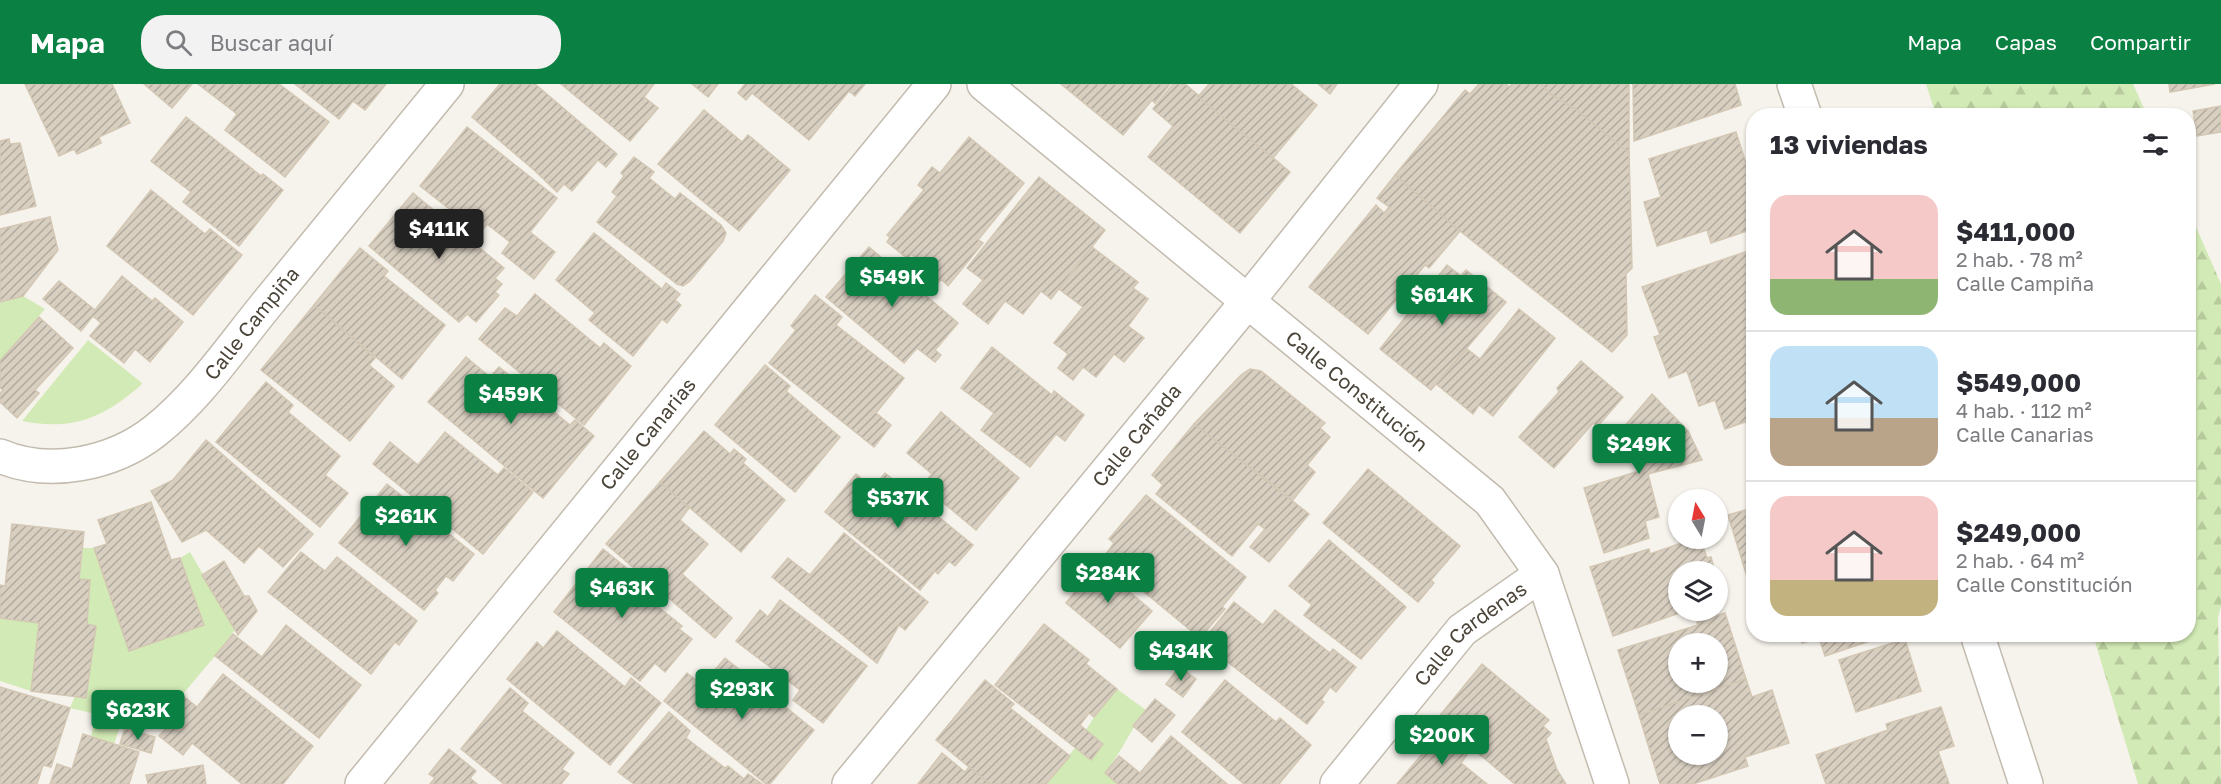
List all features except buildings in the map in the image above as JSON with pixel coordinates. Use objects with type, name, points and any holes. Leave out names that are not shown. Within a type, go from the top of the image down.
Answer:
[{"type":"street","name":"Calle Campiña","points":[[0,456],[14,462],[54,466],[91,462],[123,450],[154,432],[205,380],[447,84]]},
{"type":"street","name":"Calle Canarias","points":[[363,784],[934,84]]},
{"type":"street","name":"Calle Constitución","points":[[984,84],[1490,501],[1542,574],[1612,784]]},
{"type":"street","name":"Calle Cañada","points":[[849,784],[1247,302],[1421,84]]},
{"type":"street","points":[[1794,84],[1802,108]]},
{"type":"street","name":"Calle Cardenas","points":[[1336,784],[1462,630],[1542,574]]},
{"type":"street","points":[[1980,642],[2026,784]]},
{"type":"green space","points":[[1926,84],[2133,84],[2144,108],[1934,108]]},
{"type":"green space","points":[[2196,227],[2221,284],[2221,606],[2218,617],[2221,784],[2138,784],[2095,642],[2196,642]]},
{"type":"green space","points":[[23,296],[45,309],[0,361],[0,302]]},
{"type":"green space","points":[[88,340],[142,383],[140,386],[100,414],[86,419],[56,424],[22,421]]},
{"type":"green space","points":[[83,548],[94,548],[129,651],[204,625],[180,558],[190,552],[235,630],[161,720],[154,726],[123,718],[114,744],[91,737],[96,714],[70,708],[75,696],[86,697],[96,626],[87,624],[90,580],[79,579]]},
{"type":"green space","points":[[0,618],[39,623],[31,691],[0,681]]},
{"type":"green space","points":[[1117,689],[1146,710],[1105,773],[1118,784],[1046,784],[1075,748],[1091,760],[1103,744],[1086,730]]}]
